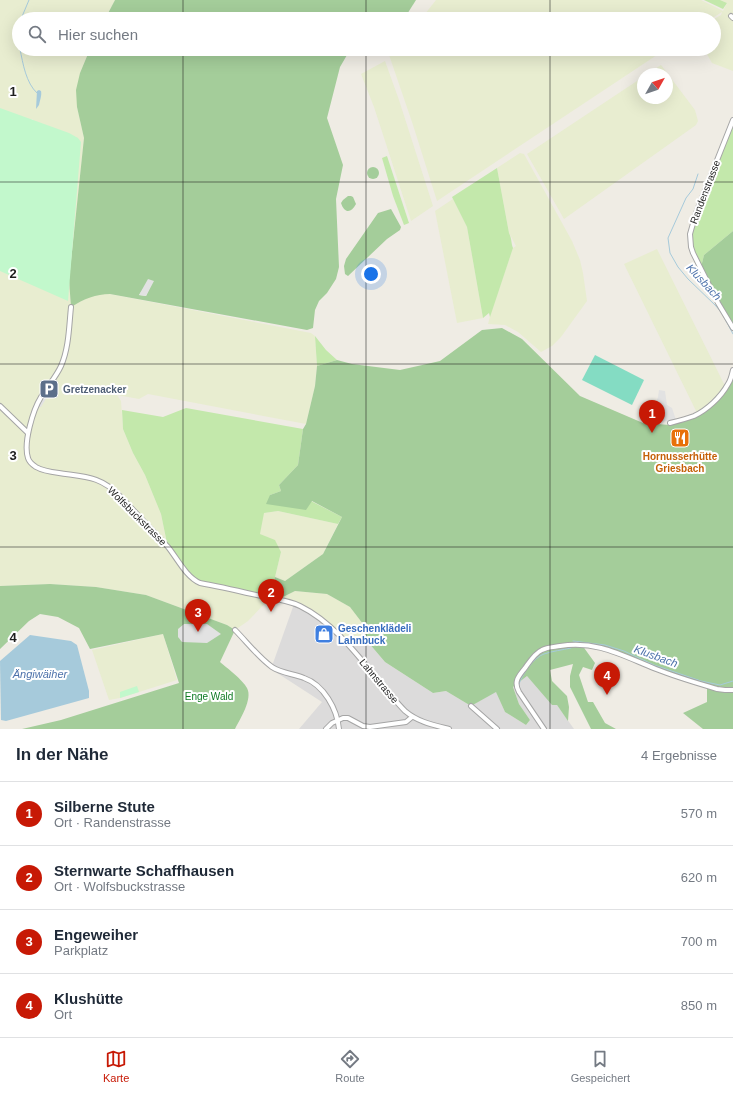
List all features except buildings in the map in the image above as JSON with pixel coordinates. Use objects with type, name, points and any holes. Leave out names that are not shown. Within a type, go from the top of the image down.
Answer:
[{"type":"street","name":"Randenstrasse","points":[[733,120],[696,213],[690,234],[693,253],[718,303],[733,328]]},
{"type":"street","name":"Wolfsbuckstrasse","points":[[71,307],[65,355],[61,366],[41,396],[28,433],[27,452],[28,459],[32,465],[47,471],[89,477],[101,481],[113,489],[168,548],[193,580],[200,583],[279,599],[299,605]]},
{"type":"street","points":[[670,423],[694,416],[710,405],[721,395],[729,383],[733,370]]},
{"type":"street","points":[[0,406],[28,433]]},
{"type":"street","name":"Lahnstrasse","points":[[299,605],[314,614],[330,627],[350,647],[397,703],[412,717],[420,721],[449,729]]},
{"type":"street","points":[[234,630],[274,668],[306,678],[328,697],[338,720],[339,729]]},
{"type":"street","points":[[544,729],[516,687],[518,677],[535,655],[548,648],[582,644],[600,648],[628,656],[657,670],[717,689],[733,690]]},
{"type":"street","points":[[471,706],[497,729]]},
{"type":"street","points":[[326,729],[332,723],[343,718],[348,718],[363,726],[370,727],[406,722],[412,717]]},
{"type":"shaded area","points":[[148,279],[154,281],[146,296],[139,295]]},
{"type":"shaded area","name":"Gretzenacker","points":[[52,381],[56,382],[41,407],[36,407]]},
{"type":"shaded area","points":[[659,390],[665,391],[667,405],[672,408],[676,420],[659,422],[649,420],[658,397]]},
{"type":"shaded area","points":[[294,604],[314,614],[350,647],[362,635],[385,662],[433,693],[446,691],[471,706],[496,691],[505,712],[526,725],[530,720],[519,704],[513,687],[527,676],[557,705],[574,729],[299,729],[322,702],[271,669]]},
{"type":"shaded area","points":[[184,624],[207,624],[221,634],[207,643],[182,642],[178,637],[178,629]]},
{"type":"green space","points":[[0,0],[115,0],[109,12],[12,12],[12,56],[87,56],[80,73],[77,107],[84,138],[69,280],[71,306],[89,297],[101,294],[110,294],[311,333],[315,336],[317,366],[315,386],[306,424],[148,394],[139,399],[117,395],[121,401],[123,429],[133,453],[145,475],[161,514],[168,548],[270,598],[248,621],[235,630],[227,625],[146,595],[96,587],[50,584],[0,586],[0,186],[33,119],[0,134]]},
{"type":"green space","points":[[115,0],[416,0],[408,12],[109,12]]},
{"type":"green space","points":[[436,0],[701,0],[723,11],[727,3],[720,0],[733,0],[733,71],[712,63],[708,56],[721,56],[722,12],[427,12]]},
{"type":"green space","points":[[704,0],[720,0],[727,3],[723,9]]},
{"type":"green space","points":[[87,56],[346,56],[340,67],[327,118],[343,165],[336,199],[339,267],[336,279],[327,293],[319,301],[315,310],[313,328],[307,330],[110,294],[90,298],[71,307],[69,280],[84,138],[77,107],[76,90],[80,73]],"holes":[[[153,281],[146,296],[139,295],[143,289]]]},
{"type":"green space","points":[[389,56],[655,56],[637,68],[437,201]]},
{"type":"green space","points":[[385,61],[433,206],[411,221],[374,107],[361,74]]},
{"type":"green space","points":[[661,65],[663,68],[656,68]]},
{"type":"green space","points":[[637,81],[637,104],[673,104],[673,81],[695,110],[698,121],[696,125],[564,219],[527,154]]},
{"type":"green space","points":[[0,108],[69,133],[78,138],[81,142],[68,301],[0,271]]},
{"type":"green space","points":[[733,122],[733,231],[704,255],[701,267],[694,252],[691,239],[693,223]]},
{"type":"green space","points":[[520,153],[524,154],[572,241],[580,260],[587,301],[561,337],[552,346],[541,352],[518,332],[505,325],[488,324],[513,248],[516,246],[509,233],[497,168]]},
{"type":"green space","points":[[387,156],[409,223],[404,225],[393,196],[382,158]]},
{"type":"green space","points":[[371,167],[375,167],[379,173],[375,179],[371,179],[367,175],[367,171]]},
{"type":"green space","points":[[497,168],[513,248],[490,317],[489,313],[483,318],[467,227],[452,197]]},
{"type":"green space","points":[[348,196],[353,197],[356,204],[350,211],[344,209],[341,203]]},
{"type":"green space","points":[[453,199],[467,227],[483,318],[457,323],[435,211]]},
{"type":"green space","points":[[391,209],[401,227],[400,230],[387,239],[348,276],[345,274],[344,266],[346,259],[378,213]]},
{"type":"green space","points":[[733,231],[733,329],[701,267],[704,255]]},
{"type":"green space","points":[[657,249],[725,386],[711,402],[697,413],[624,264]]},
{"type":"green space","points":[[502,328],[522,339],[580,396],[643,423],[670,425],[694,417],[726,391],[733,370],[733,729],[703,729],[683,713],[707,702],[707,684],[674,675],[628,656],[582,645],[595,663],[592,670],[583,667],[579,675],[588,702],[593,702],[605,723],[616,729],[591,729],[570,687],[570,676],[573,664],[550,670],[552,681],[567,696],[569,707],[568,721],[557,705],[552,705],[527,676],[513,687],[519,704],[530,720],[526,725],[505,712],[496,692],[471,706],[446,691],[433,693],[385,662],[362,635],[363,624],[350,607],[327,594],[295,591],[279,599],[270,598],[275,577],[285,581],[323,554],[342,517],[312,501],[306,510],[266,504],[270,495],[281,491],[279,485],[298,465],[303,429],[306,424],[315,386],[317,366],[337,360],[352,364],[400,370],[440,361],[482,330]]},
{"type":"green space","points":[[315,336],[326,350],[337,360],[317,366]]},
{"type":"green space","points":[[595,355],[644,380],[632,405],[582,380]]},
{"type":"green space","points":[[186,408],[303,429],[298,465],[279,485],[281,491],[270,495],[311,501],[342,517],[338,524],[278,511],[264,513],[260,534],[275,540],[281,552],[270,598],[193,580],[168,548],[161,514],[145,475],[133,453],[123,429],[122,410],[163,417]]},
{"type":"green space","points":[[278,511],[338,524],[323,554],[285,581],[275,577],[281,552],[275,541],[260,534],[263,513]]},
{"type":"green space","name":"Enge Wald","points":[[50,584],[96,587],[146,595],[227,625],[235,630],[220,662],[235,674],[247,688],[247,703],[235,729],[22,729],[61,720],[179,683],[163,634],[90,649],[79,628],[58,617],[40,614],[29,621],[0,649],[0,586]]},
{"type":"green space","points":[[295,591],[327,594],[350,607],[363,624],[362,635],[350,647],[314,614],[279,599]]},
{"type":"green space","points":[[163,634],[177,680],[109,700],[92,650]]},
{"type":"green space","points":[[137,686],[139,692],[120,698],[120,692]]},
{"type":"water","points":[[37,91],[41,91],[41,96],[39,105],[36,109]]},
{"type":"water","name":"Ängiwäiher","points":[[30,635],[71,641],[77,645],[89,691],[89,698],[6,721],[1,720],[0,661]]},
{"type":"waterway","points":[[24,12],[29,0]]},
{"type":"waterway","points":[[22,56],[30,84],[37,93]]},
{"type":"waterway","name":"Klusbach","points":[[698,174],[693,189],[686,198],[668,238],[670,253],[678,267],[688,279],[722,313]]},
{"type":"waterway","name":"Klusbach","points":[[724,317],[733,334]]},
{"type":"waterway","name":"Klusbach","points":[[573,641],[605,645],[624,651],[654,665],[701,681],[720,685],[733,681]]},
{"type":"waterway","name":"Klusbach","points":[[519,684],[529,667],[540,656],[571,648]]},
{"type":"place","name":"Gretzenacker","points":[[49,389]]},
{"type":"place","name":"Silberne Stute","points":[[652,433]]},
{"type":"place","name":"Hornusserhütte Griesbach","points":[[680,438]]},
{"type":"place","name":"Sternwarte Schaffhausen","points":[[271,612]]},
{"type":"place","name":"Engeweiher","points":[[198,632]]},
{"type":"place","name":"Geschenklädeli Lahnbuck","points":[[324,634]]},
{"type":"place","name":"Klushütte","points":[[607,695]]}]
